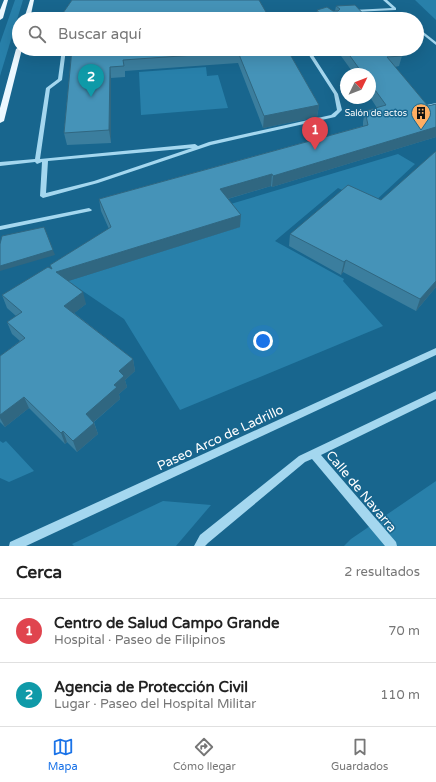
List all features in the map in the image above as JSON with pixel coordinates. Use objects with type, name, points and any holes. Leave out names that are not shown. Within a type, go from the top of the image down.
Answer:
[{"type":"main road","points":[[0,18],[6,0]]},
{"type":"main road","points":[[29,12],[32,0]]},
{"type":"main road","points":[[0,121],[17,56]]},
{"type":"street","points":[[385,0],[397,12]]},
{"type":"street","points":[[345,12],[394,9]]},
{"type":"street","points":[[424,34],[436,44]]},
{"type":"street","points":[[37,162],[48,88],[60,80],[63,56]]},
{"type":"street","points":[[45,161],[42,196],[96,182],[208,144],[333,116],[340,110],[336,94],[312,56]]},
{"type":"street","points":[[424,106],[436,104]]},
{"type":"street","points":[[0,164],[37,162],[208,144]]},
{"type":"street","points":[[0,228],[89,210]]},
{"type":"street","name":"Paseo Arco de Ladrillo","points":[[14,546],[436,351]]},
{"type":"street","points":[[199,546],[204,539],[302,459],[436,396]]},
{"type":"street","name":"Calle de Navarra","points":[[313,453],[392,546]]},
{"type":"shaded area","points":[[15,0],[23,0],[19,12],[12,12],[12,36],[0,76],[0,43]]},
{"type":"shaded area","points":[[415,0],[436,0],[436,20]]},
{"type":"shaded area","points":[[206,67],[207,76],[218,75],[228,108],[141,115],[139,72]]},
{"type":"shaded area","points":[[398,154],[415,164],[372,204],[338,188],[275,241],[344,279],[343,281],[383,326],[180,410],[124,319],[68,281],[240,227],[224,206]]},
{"type":"shaded area","points":[[0,441],[3,443],[6,441],[34,471],[9,482],[0,478]]},
{"type":"shaded area","points":[[436,481],[436,546],[344,546],[351,539]]},
{"type":"shaded area","points":[[163,501],[211,505],[176,546],[74,546],[72,544]]},
{"type":"building","points":[[72,0],[259,0],[266,12],[64,12]]},
{"type":"building","points":[[355,5],[362,12],[318,12],[317,10],[327,7],[333,11],[338,11],[340,9],[336,6]]},
{"type":"building","points":[[71,56],[180,56],[123,60],[124,66],[110,67],[109,130],[64,133]]},
{"type":"building","points":[[240,56],[291,56],[319,105],[264,116]]},
{"type":"building","points":[[350,56],[402,56],[387,57],[428,106],[436,104],[436,127],[273,176],[272,174],[220,189],[241,215],[56,272],[83,292],[64,306],[133,359],[119,371],[124,376],[114,385],[117,387],[86,414],[94,423],[73,441],[63,431],[61,433],[24,397],[0,415],[0,356],[25,338],[7,322],[22,312],[2,295],[48,267],[52,269],[50,265],[111,227],[99,199],[368,125],[365,111],[386,105],[376,91],[376,68],[359,68]]},
{"type":"building","points":[[436,151],[436,281],[420,299],[346,260],[344,262],[290,234],[348,185],[381,200]]},
{"type":"building","points":[[44,227],[53,250],[0,266],[0,244],[2,236]]},
{"type":"place","name":"Agencia de Protección Civil","points":[[91,97]]},
{"type":"place","name":"Salón de actos","points":[[421,130]]},
{"type":"place","name":"Centro de Salud Campo Grande","points":[[315,150]]}]
